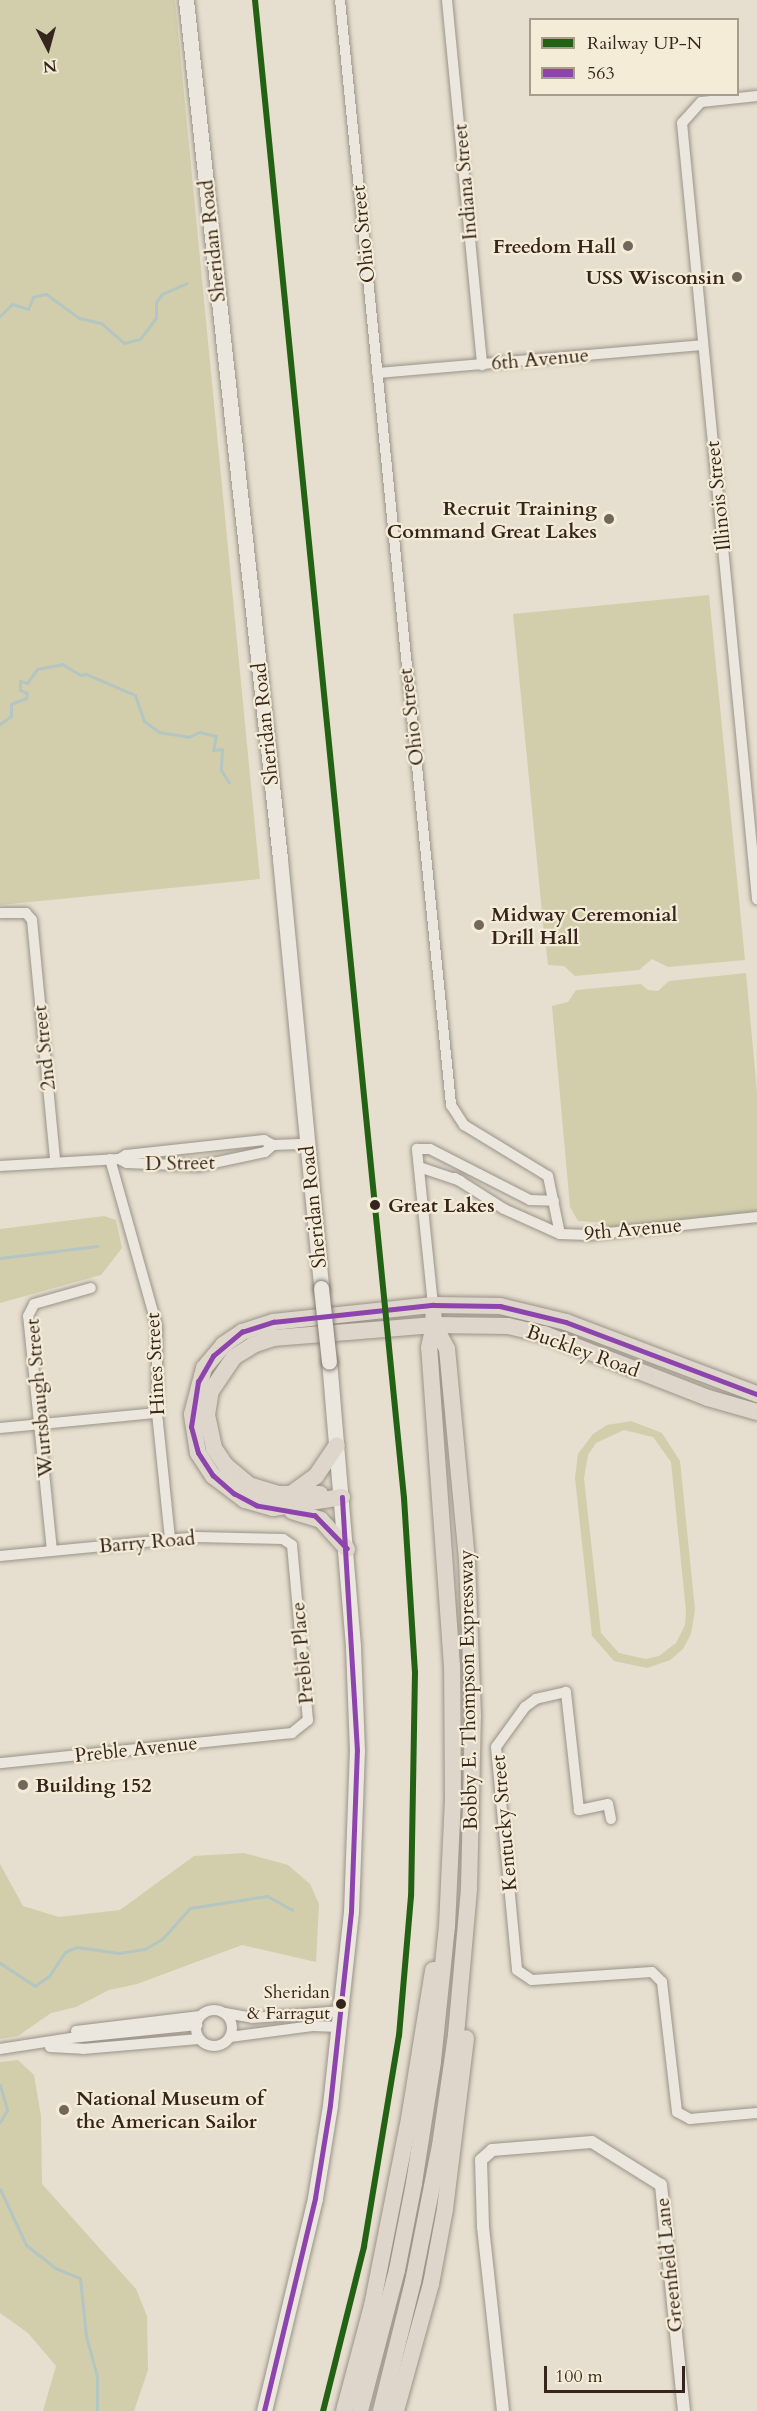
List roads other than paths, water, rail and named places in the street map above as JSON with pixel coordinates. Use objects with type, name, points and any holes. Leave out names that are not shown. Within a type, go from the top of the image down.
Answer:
[{"type":"highway","name":"Bobby E. Thompson Expressway","points":[[360,2411],[397,2270],[414,2183],[433,2061],[447,1926],[453,1797],[452,1666],[429,1348],[434,1324],[433,1305]]},
{"type":"highway","name":"Buckley Road","points":[[342,1497],[257,1506],[234,1494],[213,1476],[198,1452],[191,1427],[193,1399],[213,1356],[242,1332],[273,1322],[433,1305],[500,1306],[541,1314],[757,1394]]},
{"type":"highway","name":"Bobby E. Thompson Expressway","points":[[381,2411],[413,2282],[440,2146],[467,1915],[473,1766],[467,1560],[447,1349],[434,1324]]},
{"type":"highway","name":"Buckley Road","points":[[288,1502],[249,1485],[220,1458],[211,1438],[207,1415],[212,1391],[224,1368],[245,1349],[265,1340],[434,1324],[491,1325],[531,1330],[757,1412]]},
{"type":"highway","points":[[337,1445],[316,1476],[288,1502],[321,1520],[346,1549]]},
{"type":"highway","points":[[396,2411],[431,2284],[453,2166],[470,2001],[467,1915]]},
{"type":"highway","points":[[344,2411],[372,2306],[409,2119],[434,1960],[447,1926]]},
{"type":"main road","name":"Sheridan Road","points":[[186,0],[279,848],[342,1497],[357,1751],[351,1912],[340,2027],[315,2198],[264,2411]]},
{"type":"street","name":"Ohio Street","points":[[340,0],[451,1105],[464,1125],[544,1172],[551,1180],[560,1234]]},
{"type":"street","name":"Indiana Street","points":[[447,0],[482,364]]},
{"type":"street","name":"Illinois Street","points":[[757,96],[701,102],[682,123],[757,899]]},
{"type":"street","name":"6th Avenue","points":[[377,373],[703,345]]},
{"type":"street","name":"2nd Street","points":[[0,914],[26,913],[32,920],[56,1161]]},
{"type":"street","name":"D Street","points":[[0,1166],[114,1159],[126,1155],[264,1140],[273,1145],[307,1143]]},
{"type":"street","name":"D Street","points":[[114,1159],[127,1163],[176,1167],[210,1165],[265,1152],[273,1145]]},
{"type":"street","points":[[433,1305],[417,1149],[430,1149],[530,1200],[554,1201]]},
{"type":"street","name":"Hines Street","points":[[114,1159],[157,1326],[157,1413],[170,1539]]},
{"type":"street","name":"9th Avenue","points":[[419,1167],[455,1179],[504,1209],[515,1211],[560,1234],[589,1235],[757,1217]]},
{"type":"street","name":"Wurtsbaugh Street","points":[[52,1551],[41,1425],[28,1316],[34,1304],[91,1287]]},
{"type":"street","points":[[0,1428],[157,1413]]},
{"type":"street","name":"Barry Road","points":[[0,1557],[170,1539],[283,1539],[292,1545]]},
{"type":"street","name":"Preble Place","points":[[272,1735],[299,1730],[308,1720],[292,1545]]},
{"type":"street","name":"Kentucky Street","points":[[611,1819],[608,1804],[579,1810],[566,1692],[545,1696],[525,1707],[496,1747],[518,1970],[532,1980],[652,1971],[662,1982],[677,2112],[690,2120],[757,2114]]},
{"type":"street","name":"Preble Avenue","points":[[0,1762],[272,1735]]},
{"type":"street","points":[[0,2049],[37,2046],[71,2038],[198,2021],[211,2010],[252,2018],[342,2011]]},
{"type":"street","points":[[225,2013],[232,2021],[230,2037]]},
{"type":"street","points":[[198,2021],[199,2038]]},
{"type":"street","points":[[37,2046],[83,2049],[199,2038],[213,2046],[230,2037],[312,2026],[340,2027]]},
{"type":"street","name":"Greenfield Lane","points":[[503,2411],[480,2186],[481,2160],[492,2150],[592,2142],[658,2182],[662,2190],[684,2411]]},
{"type":"waterway","points":[[0,316],[12,304],[28,309],[33,297],[46,294],[79,318],[101,323],[124,343],[140,339],[156,318],[156,302],[162,294],[187,283]]},
{"type":"waterway","points":[[0,724],[11,716],[11,704],[26,698],[27,693],[20,690],[20,681],[27,683],[37,669],[62,664],[80,675],[86,674],[135,695],[144,721],[159,732],[189,737],[199,732],[216,736],[213,750],[222,749],[221,770],[229,783]]},
{"type":"waterway","points":[[0,1258],[97,1246]]},
{"type":"waterway","points":[[0,1963],[35,1986],[49,1976],[65,1952],[77,1947],[119,1953],[145,1949],[163,1938],[190,1908],[267,1896],[292,1910]]},
{"type":"waterway","points":[[0,2085],[7,2110],[0,2122]]},
{"type":"waterway","points":[[0,2189],[26,2245],[55,2268],[80,2278],[86,2336],[97,2376],[97,2411]]},
{"type":"rail line","name":"UP-N","points":[[255,0],[404,1498],[415,1672],[411,1896],[399,2035],[364,2247],[323,2411]]},
{"type":"place","name":"Freedom Hall","points":[[628,246]]},
{"type":"place","name":"USS Wisconsin","points":[[737,277]]},
{"type":"place","name":"Recruit Training Command Great Lakes","points":[[609,519]]},
{"type":"place","name":"Midway Ceremonial Drill Hall","points":[[479,925]]},
{"type":"place","name":"Great Lakes","points":[[375,1205]]},
{"type":"place","name":"Building 152","points":[[23,1785]]},
{"type":"place","name":"Sheridan & Farragut","points":[[341,2004]]},
{"type":"place","name":"National Museum of the American Sailor","points":[[64,2110]]}]
